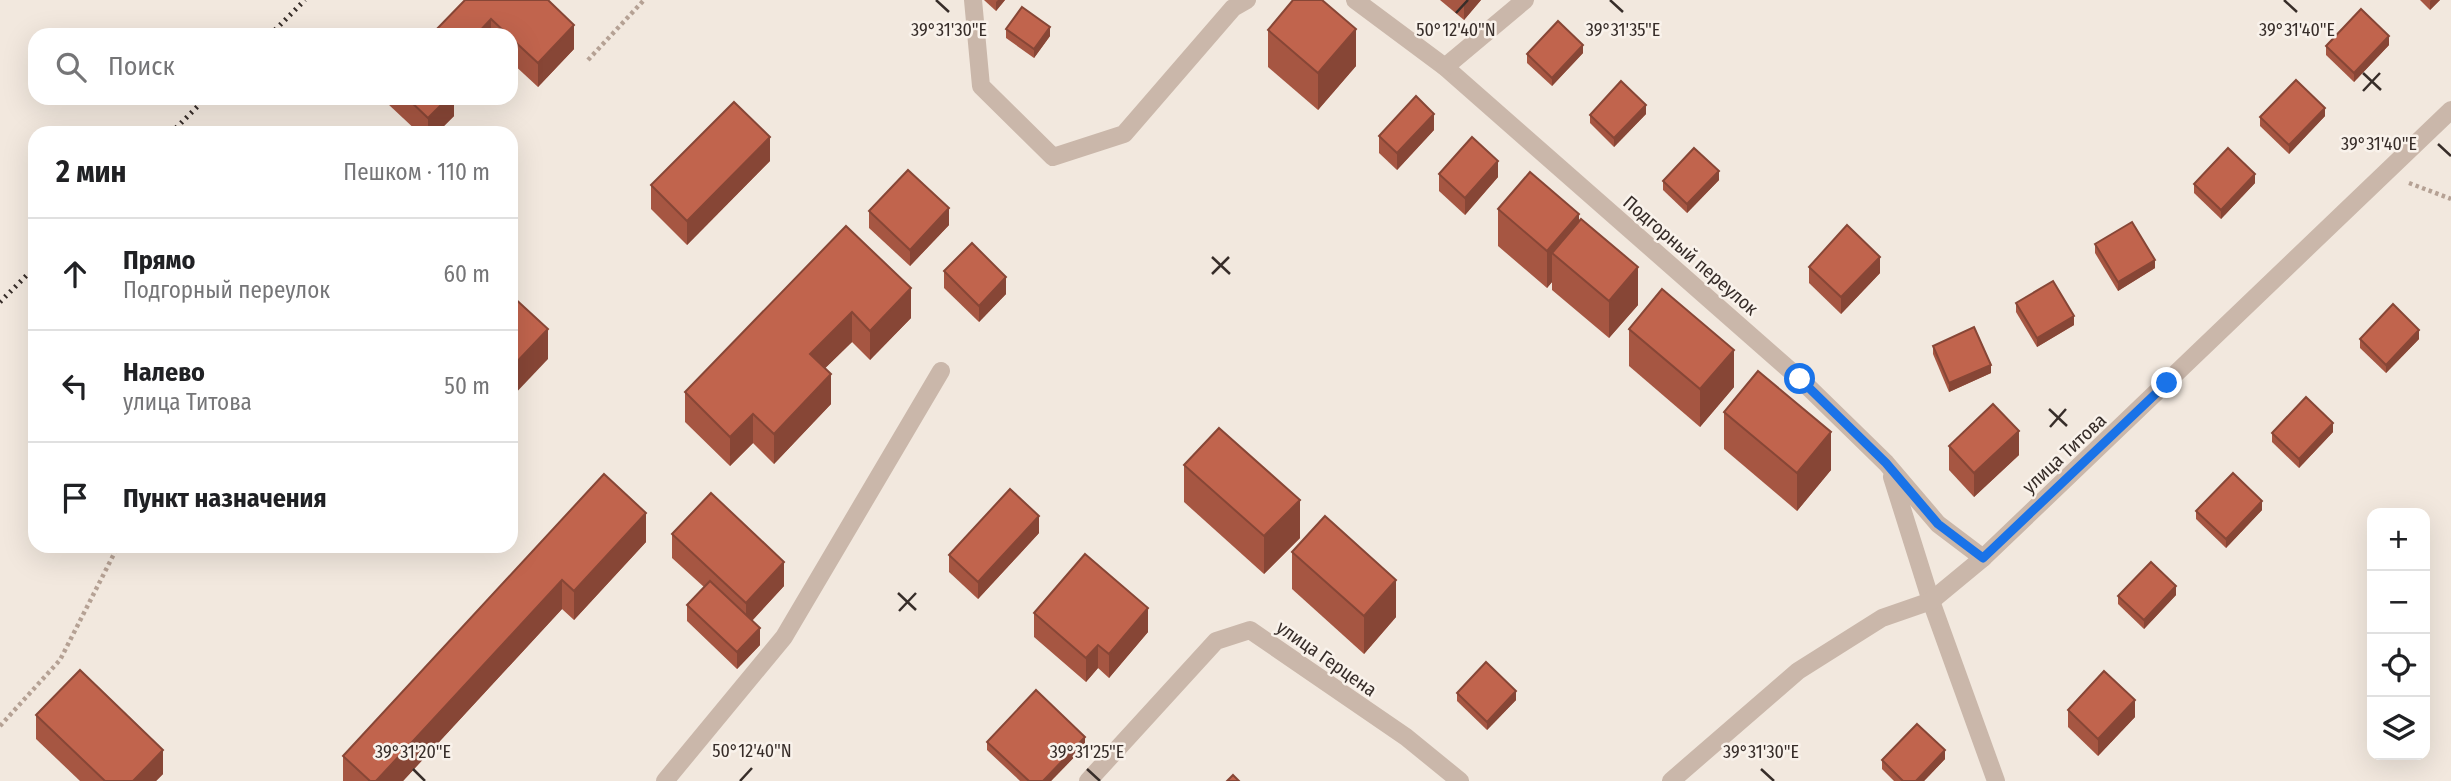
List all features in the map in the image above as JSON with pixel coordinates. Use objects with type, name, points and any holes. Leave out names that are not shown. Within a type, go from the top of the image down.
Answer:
[{"type":"street","points":[[973,0],[981,86],[1052,157],[1124,134],[1233,8],[1247,0]]},
{"type":"street","name":"Подгорный переулок","points":[[1355,0],[1445,66],[1800,379],[1886,463],[1938,524],[1983,558]]},
{"type":"street","points":[[1445,66],[1525,0]]},
{"type":"street","name":"улица Титова","points":[[1671,781],[1798,671],[1882,618],[1931,601],[1983,558],[2073,475],[2451,110]]},
{"type":"street","points":[[665,781],[784,637],[941,371]]},
{"type":"street","points":[[1886,463],[1931,601],[1996,781]]},
{"type":"street","name":"улица Герцена","points":[[1088,781],[1216,641],[1250,630],[1406,737],[1460,781]]},
{"type":"path","points":[[588,60],[644,0]]},
{"type":"path","points":[[2384,173],[2451,199]]},
{"type":"path","points":[[0,726],[60,660],[114,553]]},
{"type":"building","points":[[465,0],[548,0],[574,25],[538,63],[518,44],[518,28],[501,28],[491,19],[483,28],[438,28]]},
{"type":"building","points":[[1293,0],[1322,0],[1356,29],[1318,73],[1268,30]]},
{"type":"building","points":[[1022,7],[1050,27],[1034,49],[1006,29]]},
{"type":"building","points":[[2361,9],[2389,36],[2354,73],[2326,46]]},
{"type":"building","points":[[1558,21],[1583,45],[1552,78],[1527,54]]},
{"type":"building","points":[[2296,80],[2325,108],[2289,145],[2260,117]]},
{"type":"building","points":[[1621,81],[1646,105],[1614,138],[1590,115]]},
{"type":"building","points":[[1416,96],[1434,114],[1397,153],[1379,136]]},
{"type":"building","points":[[734,102],[770,137],[687,221],[651,185]]},
{"type":"building","points":[[414,105],[441,105],[428,118]]},
{"type":"building","points":[[1472,137],[1498,161],[1465,198],[1439,174]]},
{"type":"building","points":[[1694,148],[1719,171],[1687,204],[1663,181]]},
{"type":"building","points":[[2228,148],[2255,174],[2221,210],[2194,184]]},
{"type":"building","points":[[908,170],[949,208],[910,250],[869,211]]},
{"type":"building","points":[[1530,172],[1579,214],[1547,251],[1498,209]]},
{"type":"building","points":[[1581,219],[1638,267],[1609,301],[1552,253]]},
{"type":"building","points":[[2132,222],[2155,260],[2118,282],[2095,244]]},
{"type":"building","points":[[1847,225],[1880,257],[1841,297],[1809,267]]},
{"type":"building","points":[[846,226],[911,288],[870,331],[852,312],[810,354],[831,374],[774,434],[753,414],[730,437],[685,392]]},
{"type":"building","points":[[972,243],[1006,277],[979,306],[944,271]]},
{"type":"building","points":[[2053,281],[2074,316],[2037,338],[2016,303]]},
{"type":"building","points":[[1662,289],[1734,350],[1700,389],[1629,329]]},
{"type":"building","points":[[518,301],[548,329],[518,361]]},
{"type":"building","points":[[2393,304],[2419,330],[2386,365],[2360,339]]},
{"type":"building","points":[[1974,327],[1991,365],[1949,383],[1933,346]]},
{"type":"building","points":[[1758,371],[1831,432],[1797,473],[1724,412]]},
{"type":"building","points":[[2306,397],[2333,423],[2299,459],[2272,433]]},
{"type":"building","points":[[1993,404],[2019,431],[1974,473],[1949,446]]},
{"type":"building","points":[[1219,428],[1300,500],[1264,536],[1184,465]]},
{"type":"building","points":[[2233,473],[2262,501],[2226,539],[2196,511]]},
{"type":"building","points":[[604,474],[646,513],[574,591],[562,580],[376,781],[370,781],[343,756]]},
{"type":"building","points":[[1010,489],[1039,516],[978,582],[949,555]]},
{"type":"building","points":[[711,493],[784,562],[746,603],[672,534]]},
{"type":"building","points":[[1325,516],[1396,580],[1364,616],[1292,552]]},
{"type":"building","points":[[1085,554],[1148,608],[1109,654],[1098,645],[1086,658],[1034,613]]},
{"type":"building","points":[[2151,562],[2176,586],[2144,620],[2118,596]]},
{"type":"building","points":[[710,581],[760,628],[737,652],[687,605]]},
{"type":"building","points":[[1486,662],[1516,691],[1487,722],[1457,693]]},
{"type":"building","points":[[80,670],[163,750],[133,781],[105,781],[36,715]]},
{"type":"building","points":[[2104,671],[2135,700],[2098,739],[2068,710]]},
{"type":"building","points":[[1036,690],[1085,737],[1043,781],[1029,781],[987,742]]},
{"type":"building","points":[[1917,724],[1945,750],[1916,781],[1903,781],[1882,760]]},
{"type":"building","points":[[1233,775],[1239,781],[1227,781]]},
{"type":"railway","points":[[277,28],[305,0]]},
{"type":"railway","points":[[178,126],[199,105]]},
{"type":"railway","points":[[0,302],[28,274]]},
{"type":"route","points":[[1800,379],[1886,463],[1938,524],[1983,558],[2167,383]]}]
